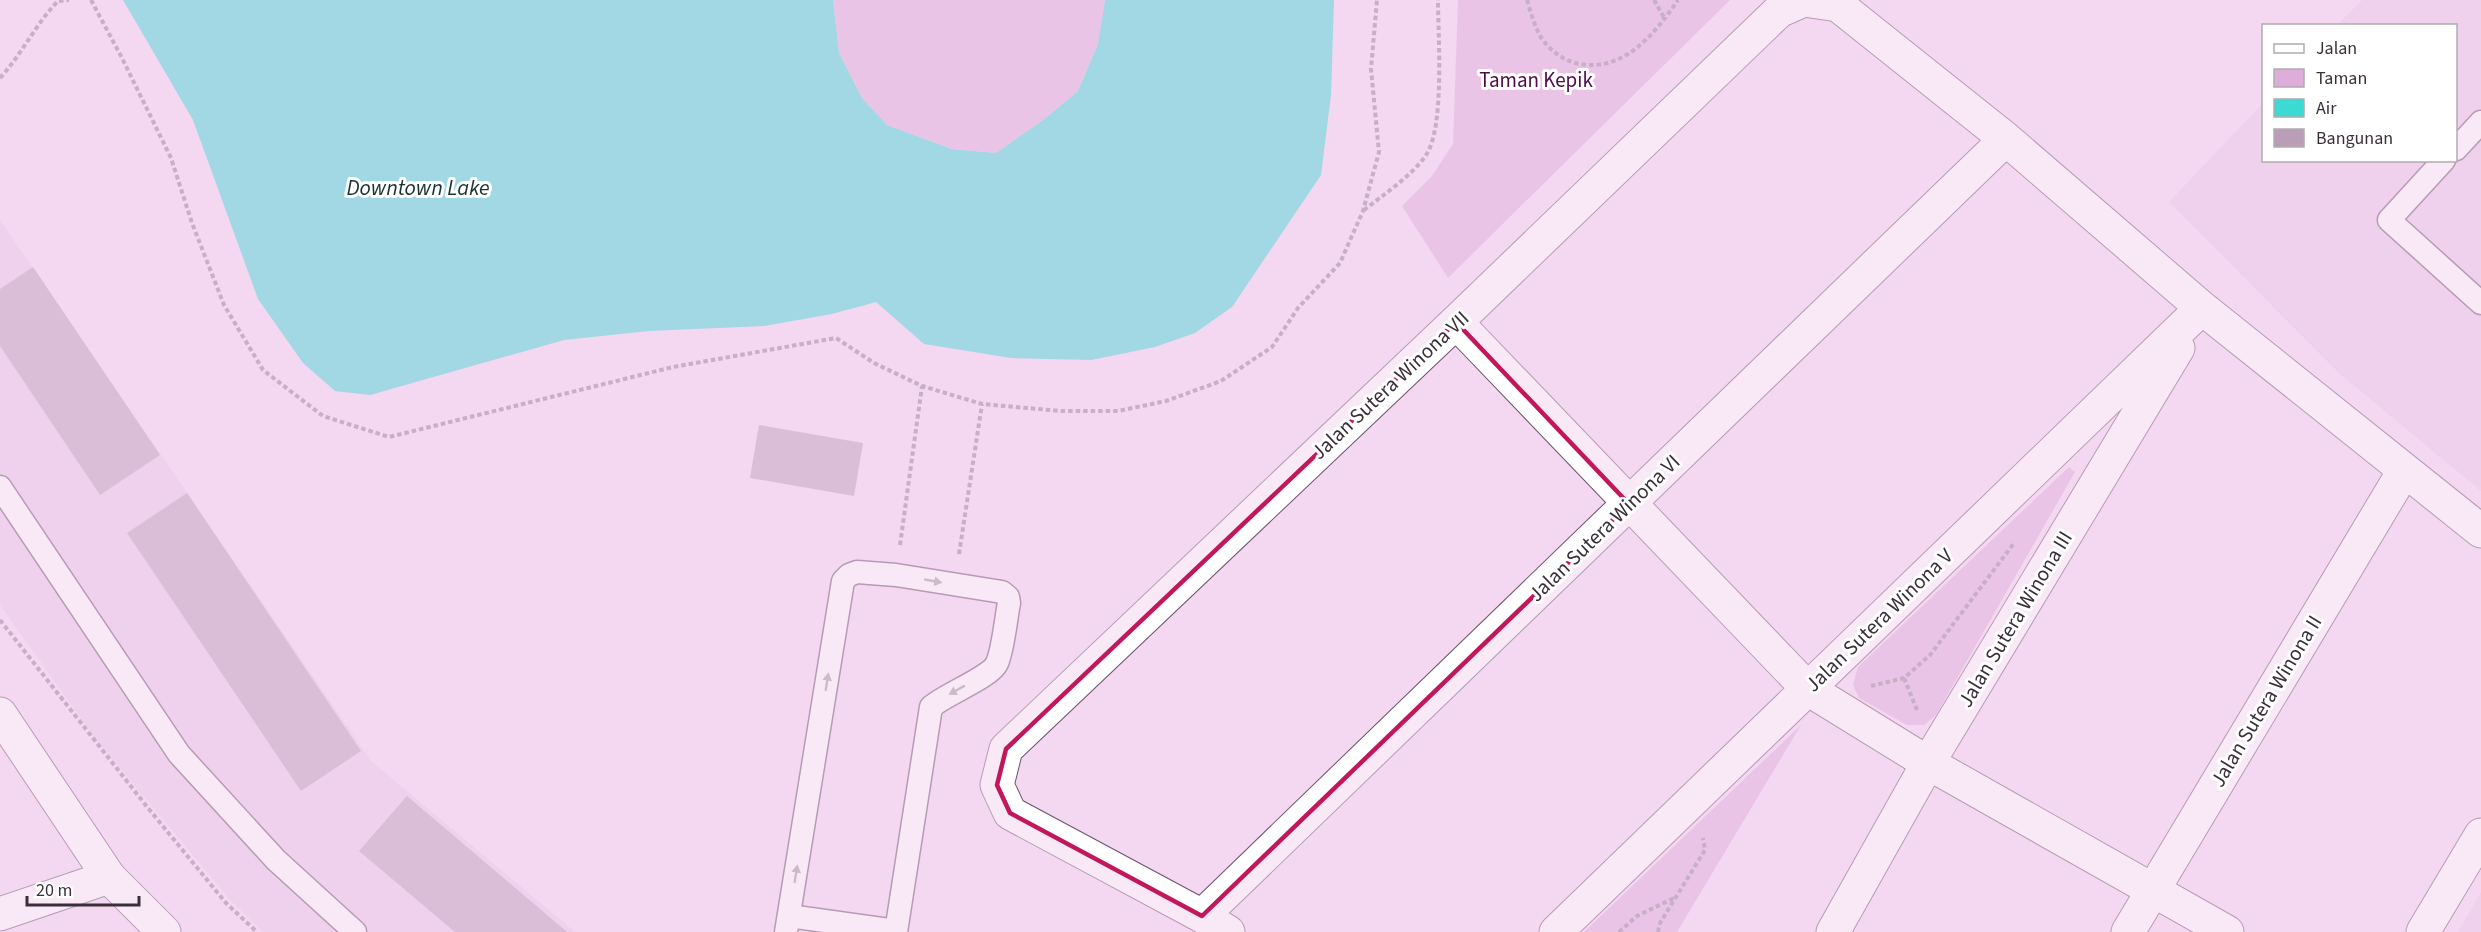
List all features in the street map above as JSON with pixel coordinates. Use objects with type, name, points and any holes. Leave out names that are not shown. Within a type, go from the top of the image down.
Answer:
[{"type":"street","points":[[1804,0],[1838,5],[2006,139],[2202,308],[2481,531]]},
{"type":"street","name":"Jalan Sutera Winona VII","points":[[1215,924],[1010,813],[997,785],[1006,749],[1456,322],[1779,11],[1804,0]]},
{"type":"street","name":"Jalan Sutera Winona VI","points":[[1215,924],[1629,504],[2006,139]]},
{"type":"street","name":"Jalan Sutera Winona V","points":[[1556,932],[2202,308]]},
{"type":"street","name":"Jalan Sutera Winona III","points":[[1833,932],[1928,763],[2202,308]]},
{"type":"street","points":[[1456,322],[1808,689],[1928,763],[2227,932]]},
{"type":"street","name":"Jalan Sutera Winona II","points":[[2128,932],[2404,471]]},
{"type":"street","points":[[0,714],[109,877],[164,932]]},
{"type":"street","points":[[2423,932],[2481,836]]},
{"type":"street","points":[[0,914],[109,877]]},
{"type":"lane","points":[[2457,148],[2481,122]]},
{"type":"lane","points":[[2442,162],[2389,220],[2481,303]]},
{"type":"lane","points":[[0,486],[179,754],[276,860],[355,932]]},
{"type":"lane","points":[[857,572],[896,575],[1002,592],[1008,597],[1009,603],[997,663],[991,671],[940,699],[932,707],[896,932],[788,924],[843,581],[849,575],[857,572]]},
{"type":"path","points":[[0,78],[12,65],[43,17],[58,1],[69,0]]},
{"type":"path","points":[[91,0],[171,158],[192,223],[224,305],[263,370],[323,416],[389,437],[673,367],[836,338],[874,363],[922,386],[982,404],[1061,411],[1118,411],[1166,401],[1221,381],[1272,347],[1298,308],[1340,262],[1363,211],[1379,152],[1371,69],[1377,0]]},
{"type":"path","points":[[1363,211],[1427,155],[1438,120],[1438,0]]},
{"type":"path","points":[[1527,0],[1542,38],[1554,53],[1568,61],[1589,65],[1606,64],[1627,56],[1649,38],[1678,0]]},
{"type":"path","points":[[1654,0],[1665,18]]},
{"type":"path","points":[[896,575],[922,386]]},
{"type":"path","points":[[954,585],[982,404]]},
{"type":"path","points":[[1808,689],[1849,692],[1904,678],[1930,655],[2019,536]]},
{"type":"path","points":[[0,620],[155,817],[226,903],[257,932]]},
{"type":"path","points":[[1658,932],[1660,922],[1706,850],[1704,838],[1682,812]]},
{"type":"path","points":[[1619,932],[1637,916],[1676,898]]},
{"type":"highlighted area","points":[[1456,322],[1629,504],[1202,916],[1010,813],[997,785],[1006,749]]},
{"type":"shaded area","points":[[2362,0],[2481,0],[2481,491],[2339,373],[2169,202],[2262,104],[2262,162],[2457,162],[2457,24],[2338,24]]},
{"type":"shaded area","points":[[0,220],[371,761],[575,932],[263,932],[231,901],[95,738],[0,605]]},
{"type":"shaded area","points":[[2481,892],[2481,932],[2458,932]]},
{"type":"green space","points":[[833,0],[1105,0],[1098,44],[1078,91],[1043,120],[996,153],[953,149],[887,125],[862,98],[839,53]]},
{"type":"green space","name":"Taman Kepik","points":[[1458,0],[1730,0],[1448,278],[1402,206],[1432,176],[1453,144]]},
{"type":"green space","points":[[2069,467],[2075,472],[1936,715],[1924,725],[1907,725],[1859,698],[1853,685],[1858,667]]},
{"type":"green space","points":[[1801,725],[1677,932],[1584,932]]},
{"type":"water","name":"Downtown Lake","points":[[123,0],[833,0],[839,53],[862,98],[887,125],[952,149],[996,153],[1043,120],[1078,91],[1098,44],[1105,0],[1334,0],[1331,95],[1321,175],[1232,307],[1195,333],[1155,347],[1091,360],[1011,358],[924,344],[876,302],[832,314],[764,326],[649,331],[564,340],[370,395],[335,391],[303,363],[258,299],[193,120]]},
{"type":"building","points":[[33,267],[160,455],[100,495],[0,346],[0,289]]},
{"type":"building","points":[[759,425],[863,443],[854,496],[750,478]]},
{"type":"building","points":[[187,493],[361,751],[301,791],[127,533]]},
{"type":"building","points":[[407,796],[567,932],[455,932],[359,851]]}]
